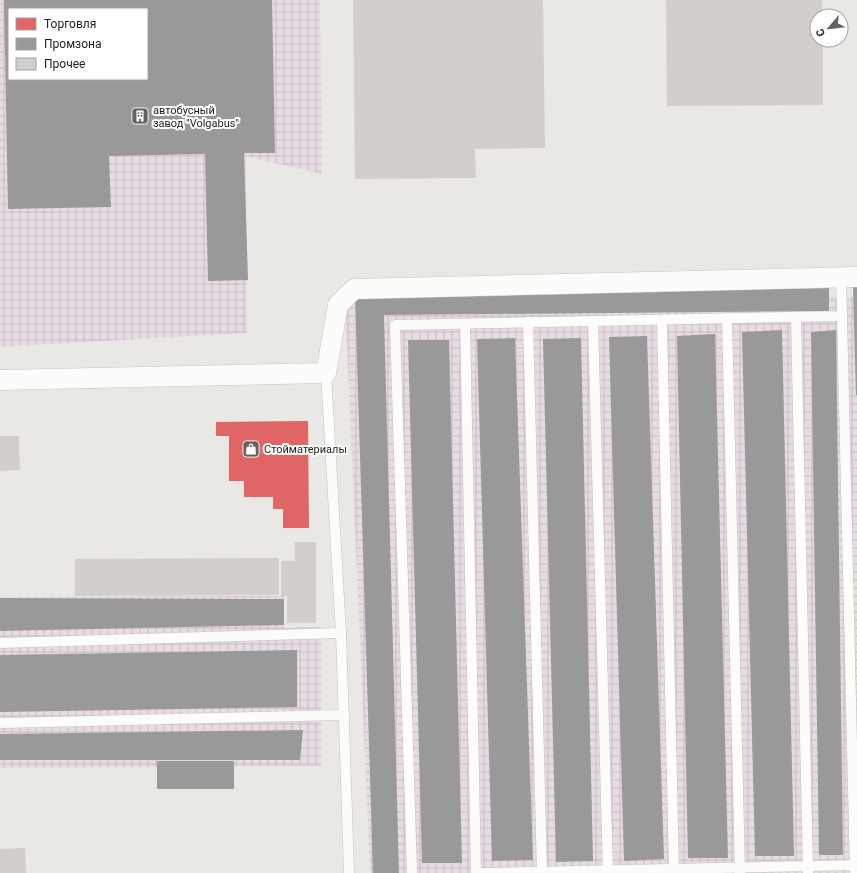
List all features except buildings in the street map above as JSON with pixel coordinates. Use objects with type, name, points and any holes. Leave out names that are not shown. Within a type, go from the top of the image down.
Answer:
[{"type":"street","points":[[0,380],[326,373],[338,304],[354,289],[849,277]]},
{"type":"lane","points":[[483,873],[808,869],[855,867],[842,316],[849,277]]},
{"type":"lane","points":[[412,873],[395,325],[842,316]]},
{"type":"lane","points":[[796,317],[808,869]]},
{"type":"lane","points":[[727,318],[740,870]]},
{"type":"lane","points":[[662,320],[674,871]]},
{"type":"lane","points":[[593,321],[608,872]]},
{"type":"lane","points":[[528,322],[542,872]]},
{"type":"lane","points":[[465,324],[476,873]]},
{"type":"lane","points":[[326,373],[341,633],[349,873]]},
{"type":"lane","points":[[0,643],[341,633]]},
{"type":"lane","points":[[2,723],[344,715]]},
{"type":"shaded area","points":[[0,0],[320,0],[322,174],[246,156],[247,333],[0,347]]},
{"type":"shaded area","points":[[857,297],[857,873],[370,873],[345,298]]},
{"type":"shaded area","points":[[284,596],[284,628],[321,627],[321,766],[0,768],[0,597]]},
{"type":"place","name":"автобусный завод \"Volgabus\"","points":[[140,116]]},
{"type":"place","name":"Стойматериалы","points":[[251,449]]}]
